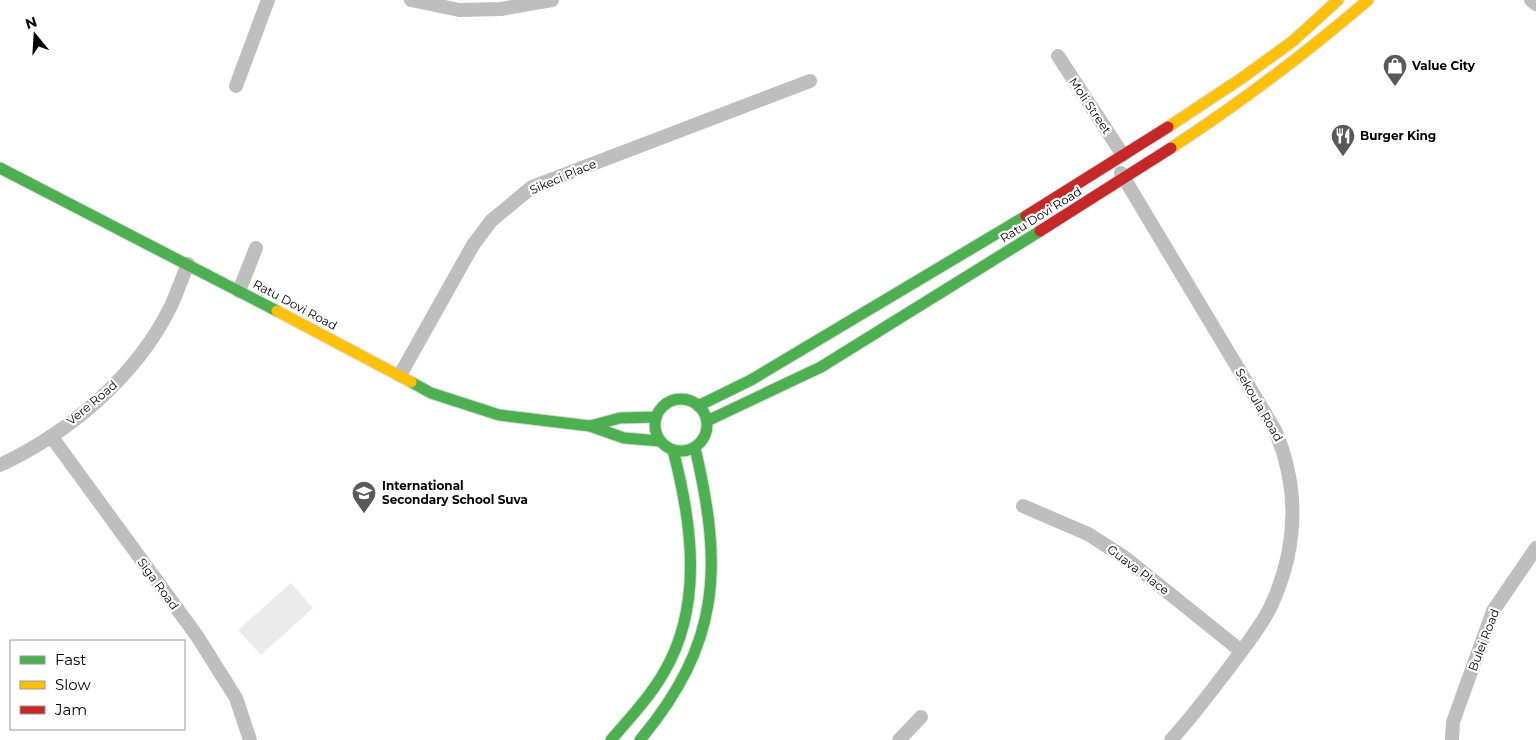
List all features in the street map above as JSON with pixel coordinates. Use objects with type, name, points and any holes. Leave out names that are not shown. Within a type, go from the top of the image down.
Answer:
[{"type":"main road","name":"Ratu Dovi Road","points":[[698,406],[751,380],[1119,158],[1242,78],[1293,41],[1338,0]]},
{"type":"main road","name":"Ratu Dovi Road","points":[[707,421],[820,367],[1124,178],[1213,121],[1305,54],[1368,0]]},
{"type":"main road","points":[[1293,41],[1305,54]]},
{"type":"main road","name":"Ratu Dovi Road","points":[[0,168],[188,264],[431,392],[499,415],[590,426],[607,434],[637,440],[660,441]]},
{"type":"main road","points":[[674,400],[690,401],[698,406],[707,421],[705,436],[694,448],[680,452],[673,450],[660,441],[656,433],[656,417],[666,404],[674,400]]},
{"type":"main road","name":"Ratu Dovi Road","points":[[590,426],[620,418],[656,417]]},
{"type":"main road","points":[[640,740],[669,705],[692,661],[702,634],[712,588],[711,531],[706,492],[694,448]]},
{"type":"main road","points":[[611,740],[664,673],[675,648],[686,610],[690,590],[689,535],[684,494],[673,450]]},
{"type":"street","points":[[236,86],[268,0]]},
{"type":"street","points":[[412,0],[459,10],[501,9],[552,0]]},
{"type":"street","points":[[1531,0],[1536,4]]},
{"type":"street","name":"Moli Street","points":[[1058,56],[1119,158],[1124,178]]},
{"type":"street","name":"Sikeci Place","points":[[400,376],[473,245],[491,221],[532,187],[810,81]]},
{"type":"street","name":"Sekoula Road","points":[[1124,178],[1275,430],[1286,455],[1293,490],[1293,519],[1285,565],[1270,607],[1241,651],[1171,740]]},
{"type":"street","points":[[239,291],[256,248]]},
{"type":"street","name":"Vere Road","points":[[0,465],[51,436],[81,414],[122,378],[145,348],[170,307],[188,264]]},
{"type":"street","name":"Siga Road","points":[[51,436],[202,644],[236,698],[250,740]]},
{"type":"street","name":"Guava Place","points":[[1023,506],[1088,534],[1124,557],[1241,651]]},
{"type":"street","name":"Bulei Road","points":[[1452,740],[1453,722],[1493,611],[1536,548]]},
{"type":"street","points":[[899,740],[921,716]]},
{"type":"shaded area","points":[[291,583],[313,608],[261,655],[238,630]]},
{"type":"traffic: fast","points":[[0,168],[277,311]]},
{"type":"traffic: fast","points":[[698,406],[751,380],[1026,216]]},
{"type":"traffic: fast","points":[[707,421],[821,367],[1040,231]]},
{"type":"traffic: fast","points":[[411,382],[431,393],[499,415],[590,426],[624,438],[660,441]]},
{"type":"traffic: fast","points":[[681,399],[695,403],[703,411],[707,425],[703,439],[695,447],[681,451],[667,447],[659,439],[655,425],[659,411],[667,403],[681,399]]},
{"type":"traffic: fast","points":[[590,426],[620,418],[656,417]]},
{"type":"traffic: fast","points":[[640,740],[667,704],[687,670],[700,636],[708,602],[711,567],[710,530],[695,448]]},
{"type":"traffic: fast","points":[[611,740],[645,700],[663,674],[676,648],[685,621],[689,592],[689,535],[680,478],[673,450]]},
{"type":"traffic: slow","points":[[1168,127],[1242,78],[1293,41],[1338,0]]},
{"type":"traffic: slow","points":[[1171,148],[1272,77],[1368,0]]},
{"type":"traffic: slow","points":[[277,311],[411,382]]},
{"type":"traffic: jam","points":[[1026,216],[1168,127]]},
{"type":"traffic: jam","points":[[1040,231],[1171,148]]},
{"type":"place","name":"Value City","points":[[1395,87]]},
{"type":"place","name":"Burger King","points":[[1343,157]]},
{"type":"place","name":"International Secondary School Suva","points":[[364,514]]}]
